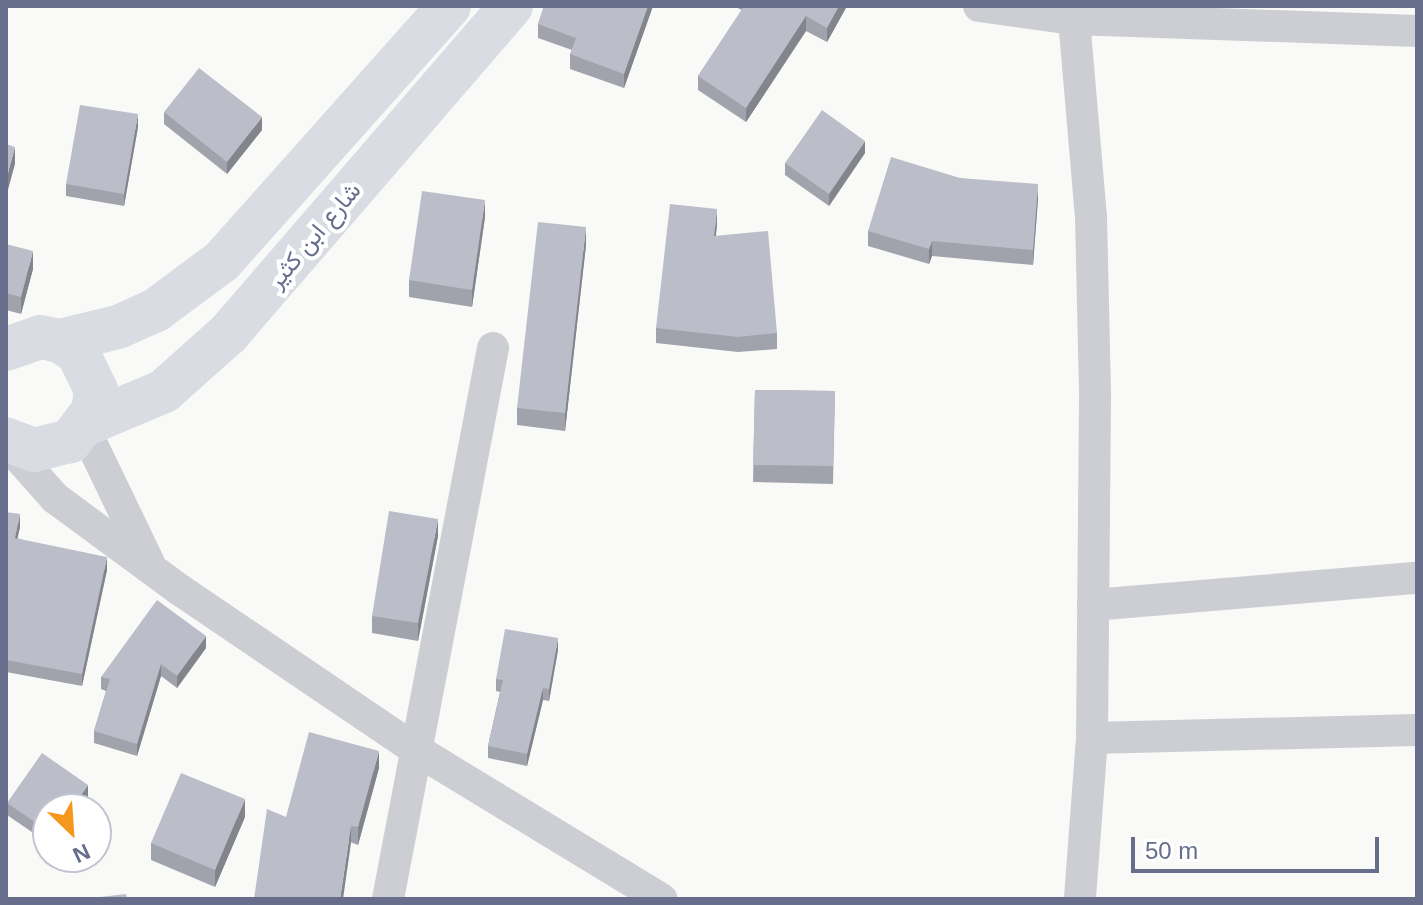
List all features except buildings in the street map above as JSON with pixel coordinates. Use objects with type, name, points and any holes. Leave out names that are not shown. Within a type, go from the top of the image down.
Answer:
[{"type":"street","name":"شارع ابن كثير","points":[[6,349],[40,337],[60,341],[118,327],[156,310],[213,269],[449,6]]},
{"type":"street","name":"شارع ابن كثير","points":[[6,441],[34,450],[53,449],[85,426],[164,391],[228,334],[511,6]]},
{"type":"street","points":[[979,6],[1074,19],[1417,31]]},
{"type":"street","points":[[1074,19],[1091,216],[1092,738],[1080,899]]},
{"type":"street","points":[[60,341],[90,370],[96,390],[85,426],[153,569]]},
{"type":"street","points":[[388,899],[493,348]]},
{"type":"street","points":[[6,441],[55,498],[153,569],[418,751],[661,899]]},
{"type":"street","points":[[1093,605],[1417,578]]},
{"type":"street","points":[[1092,738],[1417,730]]}]
